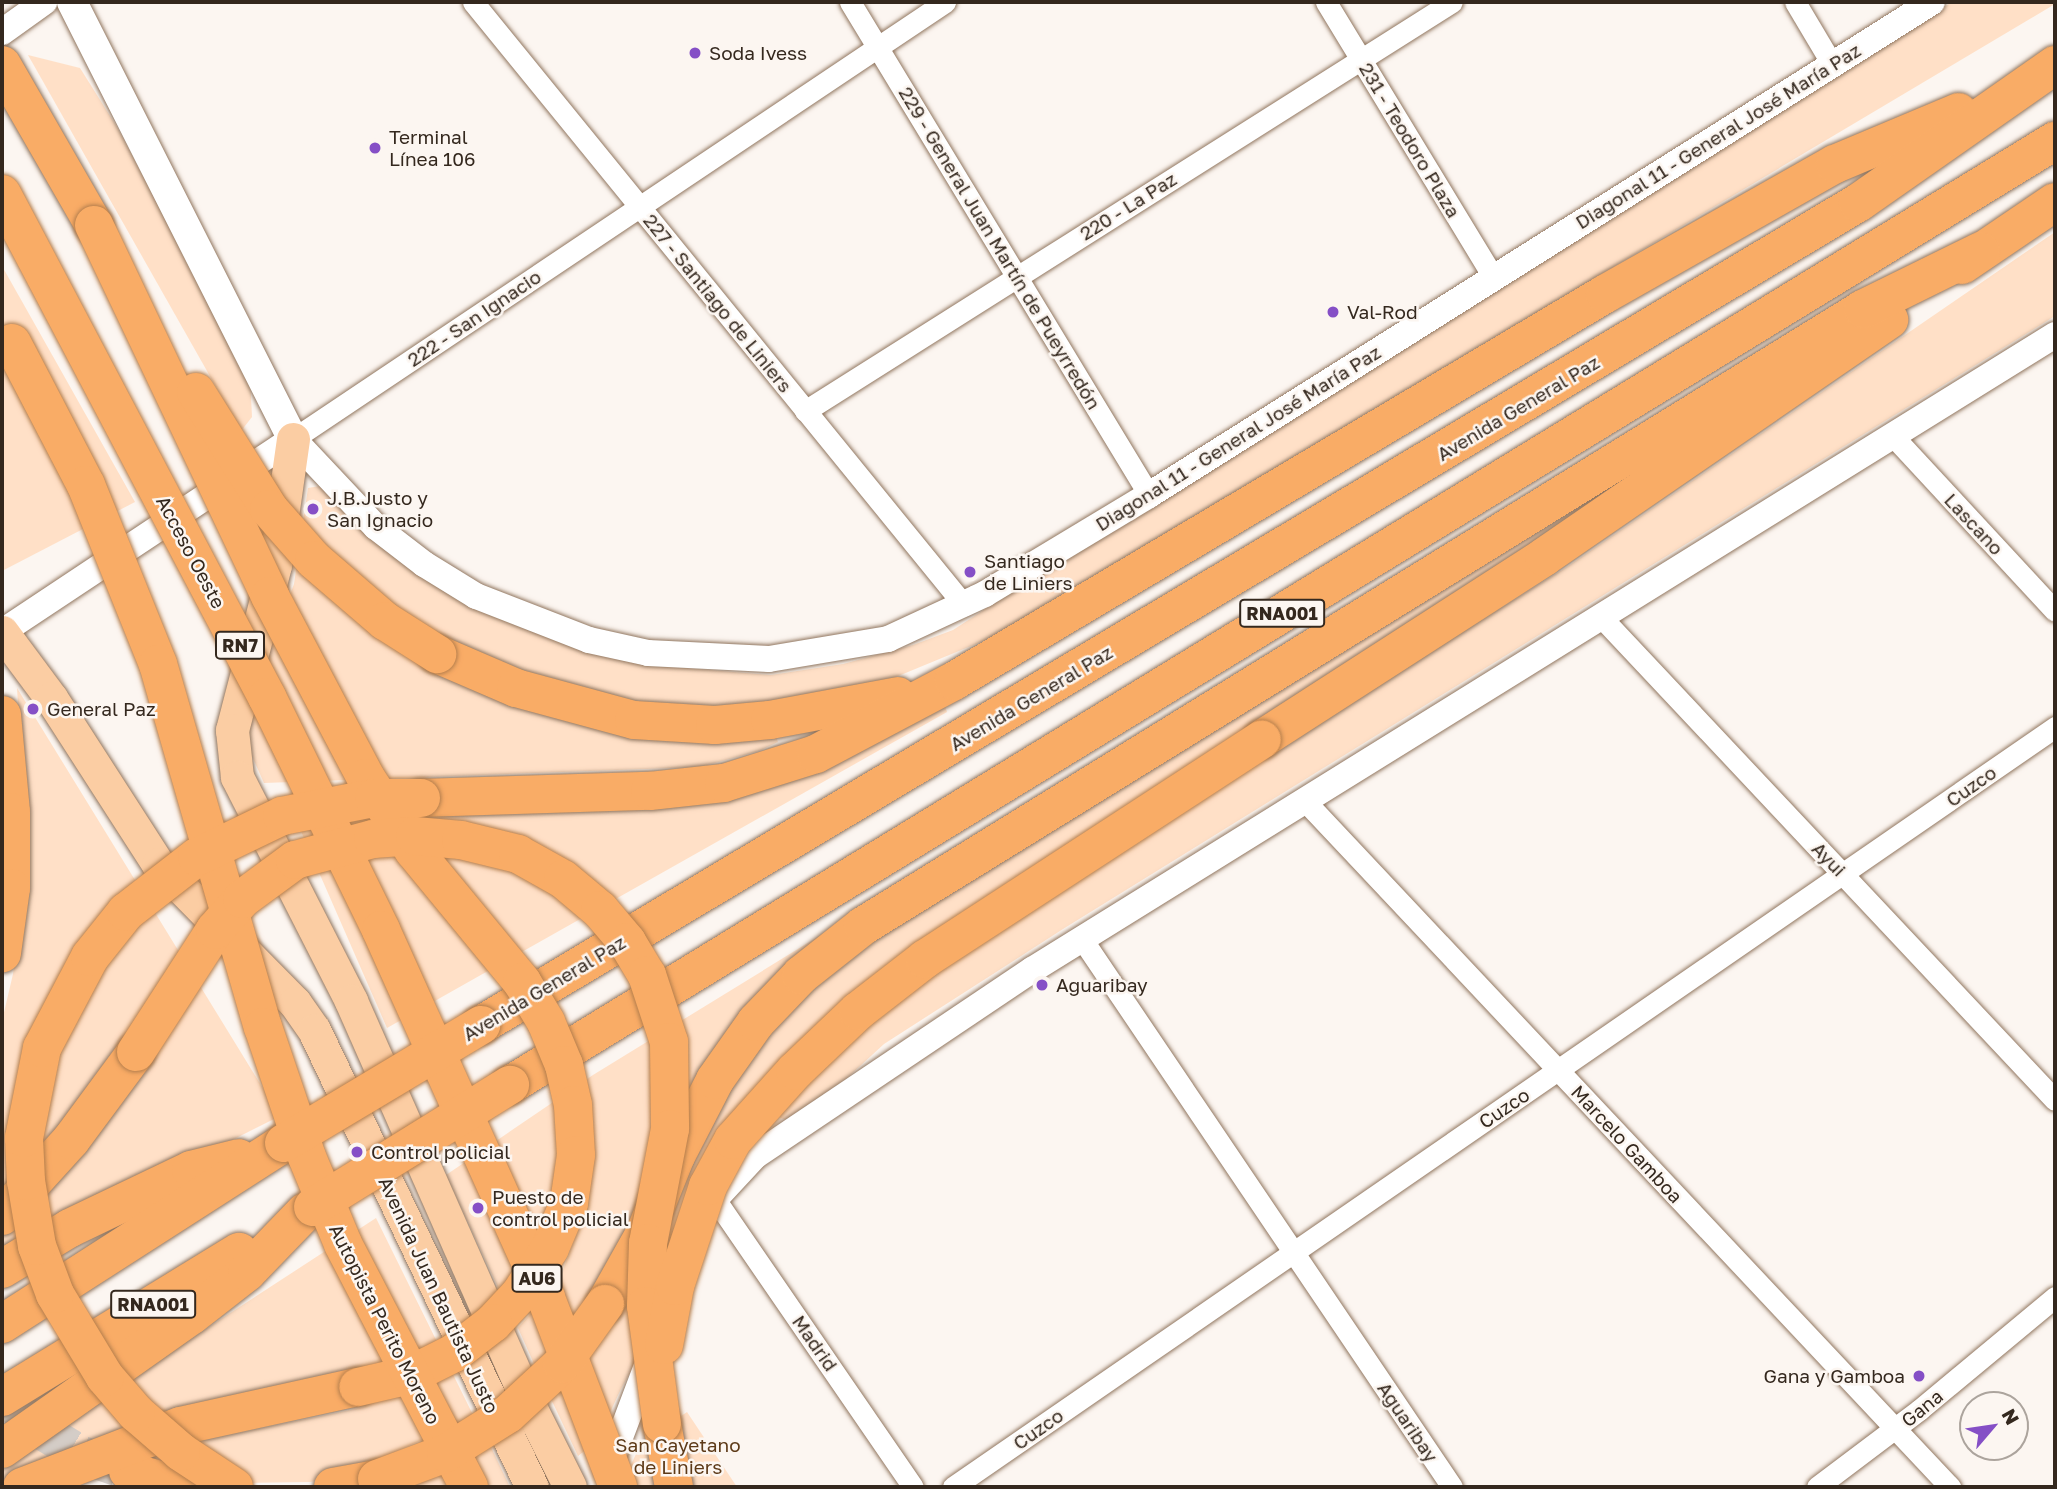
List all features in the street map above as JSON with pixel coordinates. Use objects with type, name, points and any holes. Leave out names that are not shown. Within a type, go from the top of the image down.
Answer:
[{"type":"highway","points":[[2,65],[94,225],[269,509],[347,591],[438,654],[570,705],[634,720],[715,725],[830,712],[954,681]]},
{"type":"highway","name":"Avenida General Paz","points":[[2,1324],[289,1150],[481,1025],[1858,203],[2022,85],[2055,65]]},
{"type":"highway","points":[[234,1487],[181,1452],[136,1413],[105,1377],[55,1294],[37,1246],[26,1181],[24,1138],[42,1048],[90,957],[127,912],[197,857],[282,816],[374,798],[650,791],[724,783],[816,754],[954,681],[1483,364],[1835,164],[2022,85]]},
{"type":"highway","name":"RNA001","points":[[2,1396],[2055,141]]},
{"type":"highway","name":"Acceso Oeste","points":[[2,194],[267,697],[461,1103]]},
{"type":"highway","points":[[662,1424],[664,1345],[692,1228],[708,1186],[733,1139],[755,1112],[858,1011],[925,959],[1799,385],[1981,251],[2055,202]]},
{"type":"highway","points":[[22,1487],[180,1426],[410,1375],[454,1353],[493,1323],[520,1294],[550,1248],[569,1203],[576,1155],[573,1105],[546,1022],[522,982],[414,851],[366,778],[270,596],[94,225]]},
{"type":"highway","points":[[333,1487],[377,1479],[446,1453],[508,1414],[562,1364],[605,1304],[645,1233],[676,1156],[715,1080],[765,1013],[801,975],[863,926],[1863,309],[1981,251]]},
{"type":"highway","points":[[2,327],[86,485],[158,664],[262,1027],[289,1150],[191,1170],[70,1228],[2,1269]]},
{"type":"highway","points":[[2,715],[11,812],[11,888],[2,953]]},
{"type":"highway","points":[[2,1216],[71,1140],[136,1052],[215,930],[242,899],[268,877],[308,855],[373,839],[461,840],[518,854],[563,879],[600,910],[627,942],[647,975],[669,1042],[670,1129],[648,1243],[646,1306],[662,1424],[674,1487]]},
{"type":"highway","name":"AU6","points":[[461,1103],[546,1298],[618,1487]]},
{"type":"highway","name":"Autopista Perito Moreno","points":[[289,1150],[343,1244],[469,1487]]},
{"type":"highway","points":[[2,1449],[192,1315],[247,1272],[309,1209]]},
{"type":"highway","points":[[128,1471],[185,1487]]},
{"type":"main road","points":[[72,2],[293,439]]},
{"type":"main road","name":"Avenida Juan Bautista Justo","points":[[293,439],[275,565],[232,730],[237,777],[249,806],[351,1002],[519,1383],[570,1487]]},
{"type":"main road","name":"Avenida Juan Bautista Justo","points":[[2,632],[51,698],[158,864],[295,1003],[314,1030],[532,1487]]},
{"type":"street","points":[[2,32],[44,2]]},
{"type":"street","name":"227 - Santiago de Liniers","points":[[473,2],[964,605]]},
{"type":"street","name":"229 - General Juan Martín de Pueyrredón","points":[[850,2],[1149,495]]},
{"type":"street","name":"222 - San Ignacio","points":[[2,632],[945,2]]},
{"type":"street","name":"231 - Teodoro Plaza","points":[[1325,2],[1494,278]]},
{"type":"street","name":"220 - La Paz","points":[[805,411],[1452,2]]},
{"type":"street","points":[[1795,2],[1832,64]]},
{"type":"street","name":"Diagonal 11 - General José María Paz","points":[[293,439],[367,519],[424,564],[498,606],[589,640],[684,657],[769,659],[888,639],[964,605],[1149,495],[1932,2]]},
{"type":"street","points":[[600,1487],[682,1264],[715,1199],[755,1156],[1082,939],[2055,335]]},
{"type":"street","name":"Lascano","points":[[1893,436],[2055,611]]},
{"type":"street","name":"Ayui","points":[[1602,618],[2055,1100]]},
{"type":"street","name":"Cuzco","points":[[953,1487],[2055,727]]},
{"type":"street","name":"Marcelo Gamboa","points":[[1305,801],[1950,1487]]},
{"type":"street","name":"Aguaribay","points":[[1082,939],[1452,1487]]},
{"type":"street","name":"Madrid","points":[[715,1199],[913,1487]]},
{"type":"street","name":"Gana","points":[[1817,1487],[1895,1429],[2055,1297]]},
{"type":"green space","points":[[1952,2],[2055,4],[988,639],[857,693],[722,710],[592,702],[519,677],[426,633],[344,564],[334,590],[429,658],[570,717],[668,733],[774,732],[778,742],[759,751],[700,767],[264,783],[251,754],[248,726],[262,671],[294,584],[308,488],[320,486],[378,542],[449,590],[591,651],[674,667],[771,675],[843,664],[913,645],[953,630],[1162,494]]},
{"type":"green space","points":[[28,55],[80,68],[117,127],[250,377],[252,417],[241,431]]},
{"type":"green space","points":[[2055,232],[2055,316],[1063,929],[884,1044],[846,1079],[786,1120],[773,1115],[621,1389],[596,1442],[578,1456],[551,1399],[741,1068],[793,1003],[858,948],[1602,486],[1608,494],[1441,645],[1567,567]]},
{"type":"green space","points":[[2,266],[135,502],[2,571]]},
{"type":"green space","points":[[17,688],[280,1116],[2,1256],[2,1021],[13,974],[28,867]]},
{"type":"green space","points":[[944,703],[947,712],[387,1028],[300,829],[453,805],[573,808]]},
{"type":"green space","points":[[907,882],[859,914],[656,1169],[593,1299],[535,1366],[518,1328],[558,1283],[586,1209],[555,1200],[502,1296],[446,1175],[593,1075]]},
{"type":"green space","points":[[376,1218],[474,1417],[338,1477],[310,1482],[241,1483],[158,1464],[161,1454],[203,1440],[365,1407],[357,1375],[34,1469],[2,1484],[2,1471],[143,1370]]},
{"type":"green space","name":"San Cayetano de Liniers","points":[[687,1412],[737,1487],[621,1487],[641,1443]]},
{"type":"green space","points":[[490,1445],[510,1487],[404,1487]]},
{"type":"tunnel","points":[[2,1393],[39,1429],[82,1455],[119,1468]]},
{"type":"place","name":"Soda Ivess","points":[[695,53]]},
{"type":"place","name":"Terminal Línea 106","points":[[375,148]]},
{"type":"place","name":"Val-Rod","points":[[1333,312]]},
{"type":"place","name":"J.B.Justo y San Ignacio","points":[[313,509]]},
{"type":"place","name":"Santiago de Liniers","points":[[970,572]]},
{"type":"place","name":"General Paz","points":[[33,709]]},
{"type":"place","name":"Aguaribay","points":[[1042,985]]},
{"type":"place","name":"Control policial","points":[[357,1152]]},
{"type":"place","name":"Puesto de control policial","points":[[478,1208]]},
{"type":"place","name":"Gana y Gamboa","points":[[1919,1376]]}]
